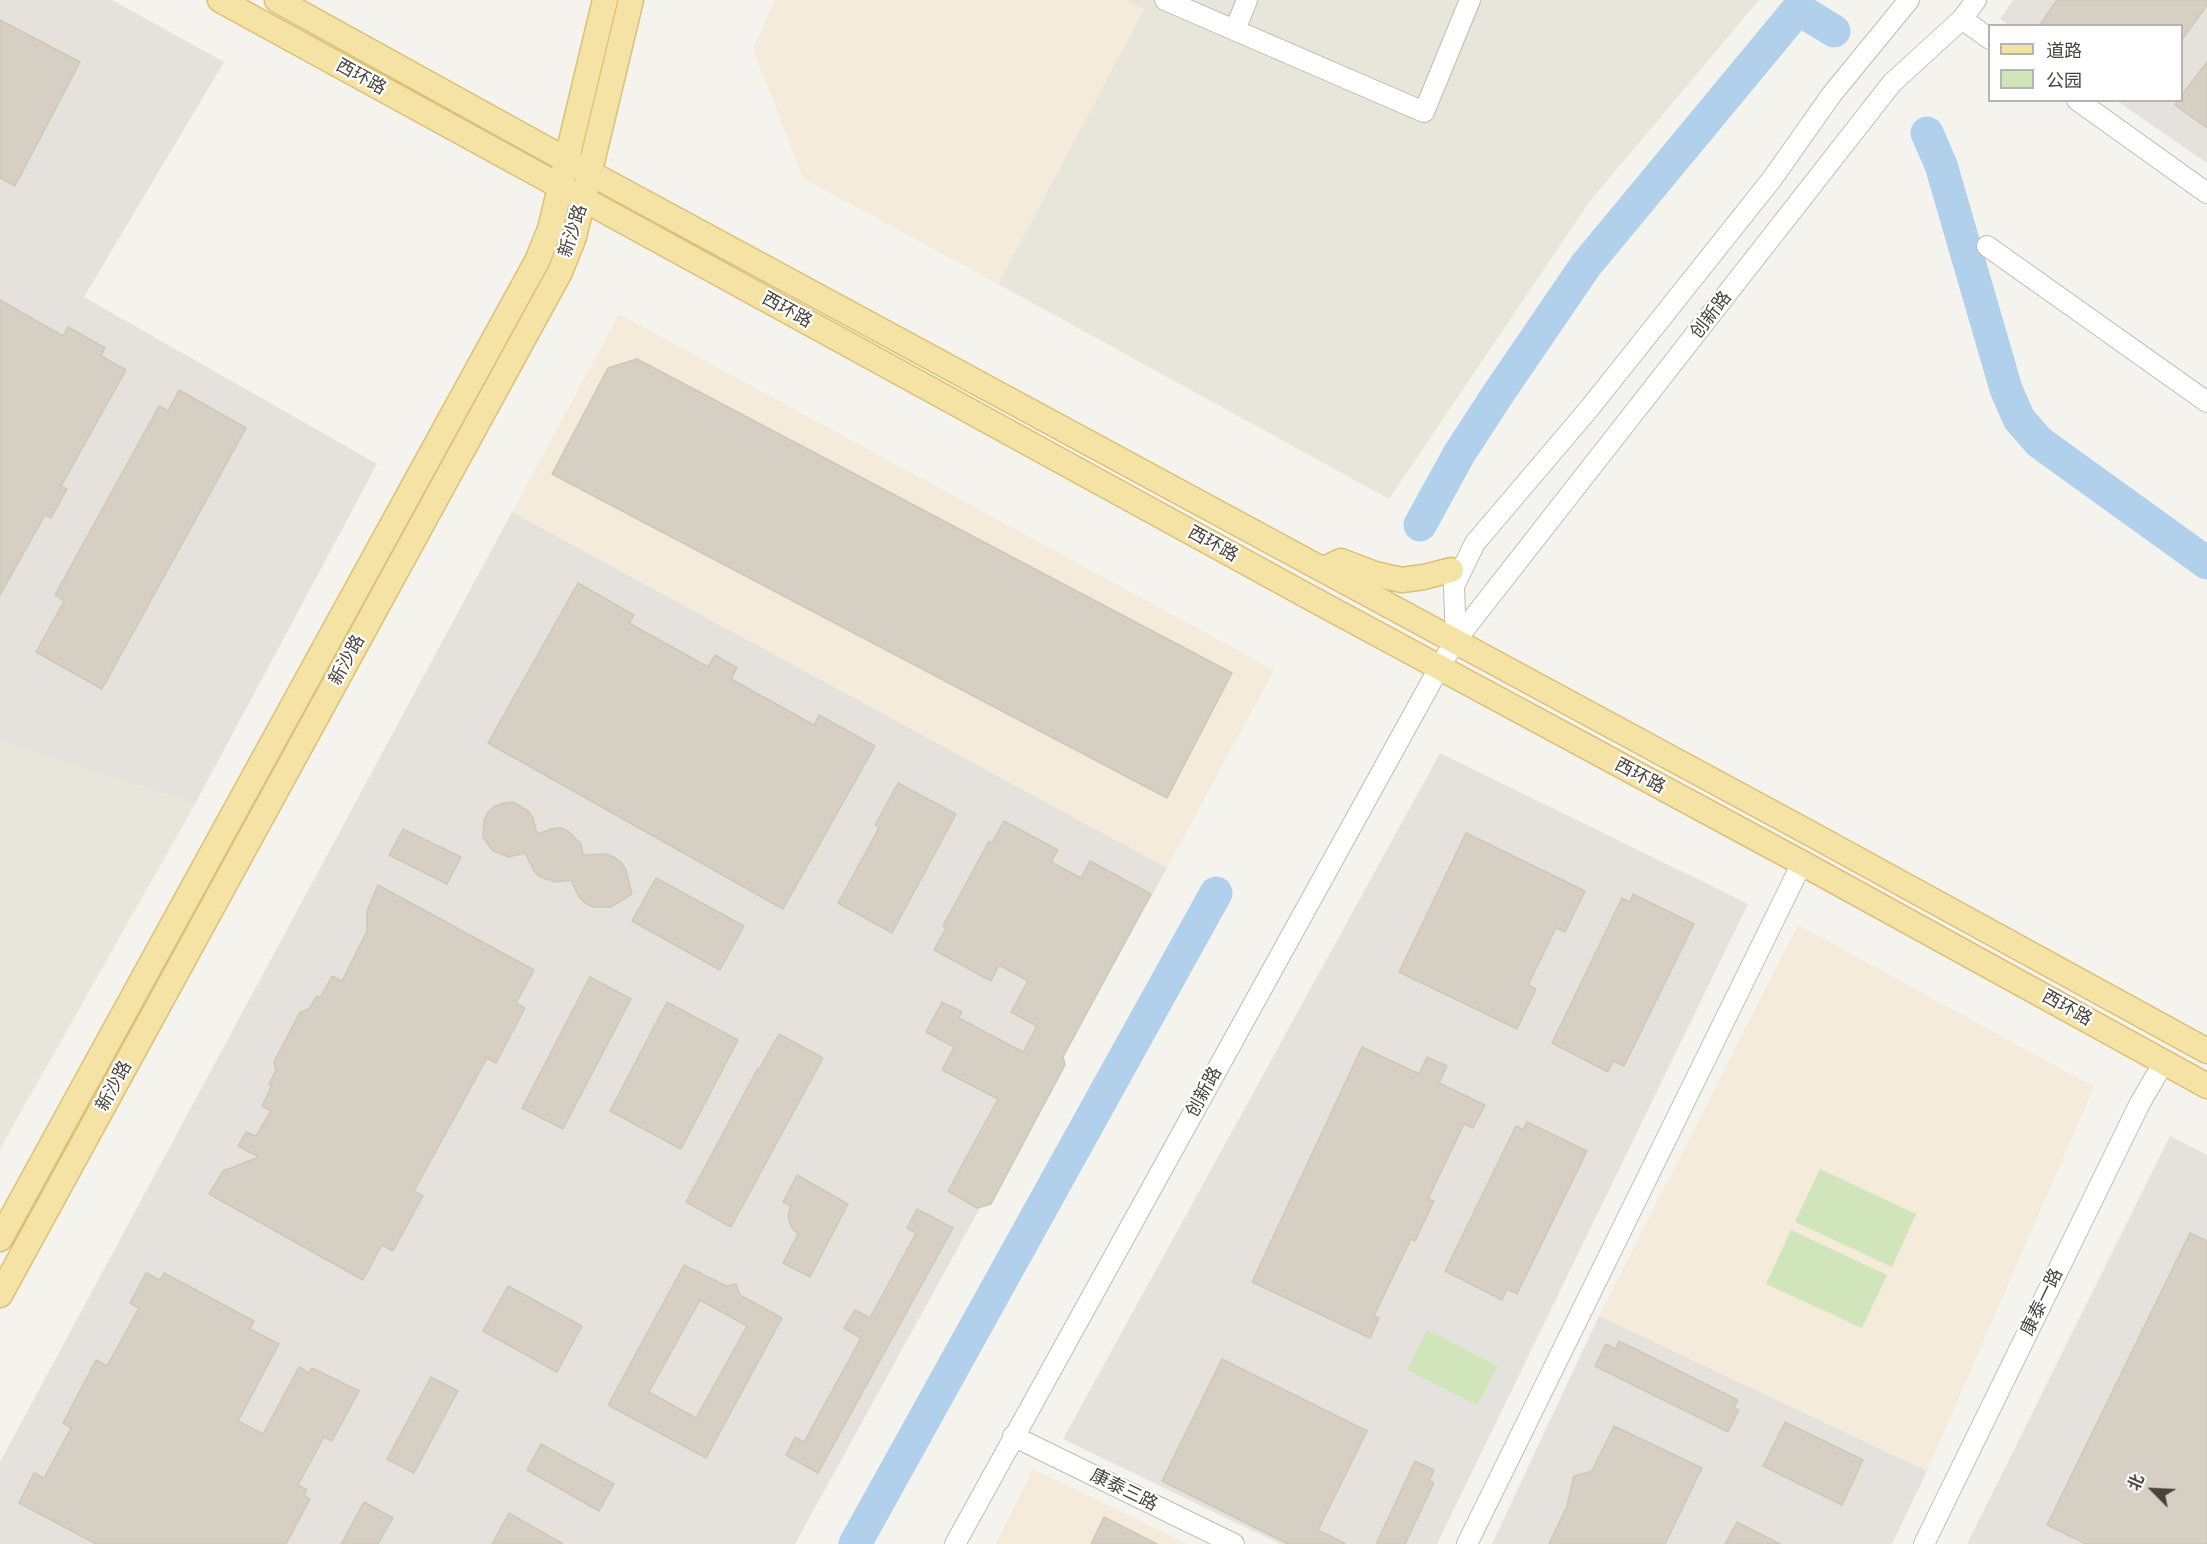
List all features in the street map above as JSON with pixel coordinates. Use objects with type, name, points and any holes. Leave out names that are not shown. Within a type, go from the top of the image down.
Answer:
[{"type":"main road","name":"西环路","points":[[220,0],[2207,1086]]},
{"type":"main road","name":"西环路","points":[[277,0],[2207,1051]]},
{"type":"main road","name":"新沙路","points":[[0,1239],[537,261],[550,229],[605,0]]},
{"type":"main road","name":"新沙路","points":[[0,1295],[560,272],[574,237],[584,199],[631,0]]},
{"type":"main road","points":[[1324,569],[1341,561],[1375,574],[1402,580],[1451,570]]},
{"type":"street","points":[[1165,0],[1424,112],[1470,0]]},
{"type":"street","points":[[1235,30],[1247,0]]},
{"type":"street","name":"创新路","points":[[1456,640],[1454,586],[1475,543],[1644,340],[1772,179],[1832,94],[1909,0]]},
{"type":"street","name":"创新路","points":[[955,1544],[1456,640],[1892,82],[1962,19],[1976,0]]},
{"type":"street","points":[[1962,19],[1988,38]]},
{"type":"street","points":[[2080,102],[2207,193]]},
{"type":"street","points":[[1988,246],[2207,402]]},
{"type":"street","points":[[1467,1544],[1802,863]]},
{"type":"street","name":"康泰一路","points":[[1924,1544],[2135,1114],[2164,1062]]},
{"type":"street","name":"康泰三路","points":[[1013,1436],[1234,1544]]},
{"type":"shaded area","points":[[0,0],[112,0],[224,62],[84,297],[377,464],[195,804],[0,741]]},
{"type":"shaded area","points":[[775,0],[1126,0],[1144,9],[998,284],[803,178],[753,49]]},
{"type":"shaded area","points":[[1126,0],[1759,0],[1590,201],[1389,499],[998,284],[1144,9]]},
{"type":"shaded area","points":[[2013,0],[2207,0],[2207,163],[2118,102],[2183,102],[2183,24],[2007,24],[2000,19]]},
{"type":"shaded area","points":[[619,314],[1274,670],[1167,868],[512,512]]},
{"type":"shaded area","points":[[512,512],[1167,868],[795,1544],[0,1544],[0,1462]]},
{"type":"shaded area","points":[[0,741],[195,804],[0,1149]]},
{"type":"shaded area","points":[[1440,753],[1748,904],[1437,1544],[1280,1544],[1063,1439]]},
{"type":"shaded area","points":[[1798,925],[2094,1087],[1927,1471],[1599,1316]]},
{"type":"shaded area","points":[[2170,1136],[2207,1155],[2207,1544],[1967,1544]]},
{"type":"shaded area","points":[[1599,1316],[1927,1471],[1892,1544],[1492,1544]]},
{"type":"shaded area","points":[[1033,1469],[1187,1544],[996,1544]]},
{"type":"green space","points":[[1820,1169],[1916,1214],[1892,1267],[1795,1222]]},
{"type":"green space","points":[[1791,1230],[1887,1275],[1862,1328],[1766,1284]]},
{"type":"green space","points":[[1427,1330],[1498,1366],[1477,1405],[1407,1370]]},
{"type":"building","points":[[2057,0],[2207,0],[2207,5],[2183,38],[2183,24],[2040,24]]},
{"type":"building","points":[[0,20],[80,62],[15,186],[0,178]]},
{"type":"building","points":[[2207,62],[2207,128],[2175,105],[2177,102],[2183,102],[2183,93]]},
{"type":"building","points":[[0,300],[63,336],[68,327],[105,348],[101,356],[126,370],[61,486],[67,489],[51,518],[45,515],[0,595]]},
{"type":"building","points":[[637,359],[1232,673],[1167,798],[552,474],[608,368]]},
{"type":"building","points":[[179,390],[246,428],[102,689],[36,652],[64,601],[55,595],[159,406],[168,411]]},
{"type":"building","points":[[578,583],[634,615],[629,623],[708,667],[715,655],[737,668],[731,679],[814,725],[819,715],[875,746],[783,909],[488,743]]},
{"type":"building","points":[[898,783],[956,814],[892,933],[838,903],[879,828],[875,825]]},
{"type":"building","points":[[513,802],[528,811],[533,818],[537,834],[560,828],[568,831],[581,844],[583,855],[605,854],[621,862],[626,870],[632,894],[611,907],[593,907],[579,897],[571,880],[556,882],[540,877],[534,871],[525,853],[509,857],[493,851],[483,837],[484,820],[495,806]]},
{"type":"building","points":[[1004,821],[1058,850],[1051,862],[1081,878],[1090,861],[1151,894],[1063,1057],[1065,1065],[991,1204],[977,1208],[948,1191],[998,1099],[942,1070],[954,1047],[926,1032],[942,1002],[962,1012],[959,1018],[1023,1052],[1037,1026],[1011,1012],[1028,981],[999,965],[991,981],[934,950],[946,928],[943,926],[989,841],[992,843]]},
{"type":"building","points":[[403,829],[461,857],[447,884],[389,855]]},
{"type":"building","points":[[1466,833],[1585,891],[1565,932],[1556,928],[1528,985],[1536,989],[1517,1029],[1399,972]]},
{"type":"building","points":[[656,878],[744,926],[720,970],[632,921]]},
{"type":"building","points":[[378,885],[534,970],[516,1003],[525,1008],[496,1063],[487,1058],[414,1191],[423,1196],[393,1251],[382,1245],[363,1280],[209,1194],[223,1171],[259,1157],[238,1146],[246,1132],[256,1136],[271,1111],[262,1106],[272,1085],[269,1084],[276,1070],[274,1062],[300,1012],[309,1009],[317,996],[320,998],[332,976],[342,981],[367,931],[367,911]]},
{"type":"building","points":[[1633,894],[1694,924],[1624,1066],[1613,1061],[1608,1072],[1552,1043],[1622,898],[1630,902]]},
{"type":"building","points":[[590,977],[631,999],[563,1129],[522,1108]]},
{"type":"building","points":[[667,1002],[738,1040],[681,1149],[610,1111]]},
{"type":"building","points":[[779,1034],[823,1058],[731,1227],[686,1202],[758,1068]]},
{"type":"building","points":[[1362,1047],[1419,1074],[1427,1057],[1447,1066],[1439,1083],[1485,1105],[1473,1128],[1464,1124],[1428,1199],[1434,1201],[1415,1241],[1411,1239],[1374,1316],[1379,1318],[1370,1338],[1252,1282]]},
{"type":"building","points":[[1527,1122],[1587,1151],[1517,1294],[1507,1289],[1502,1300],[1445,1271],[1516,1126],[1523,1130]]},
{"type":"building","points":[[797,1175],[848,1204],[810,1277],[783,1263],[798,1234],[791,1227],[788,1216],[791,1206],[783,1202]]},
{"type":"building","points":[[917,1209],[953,1228],[818,1473],[786,1455],[795,1437],[804,1442],[861,1338],[844,1328],[855,1310],[870,1318],[916,1233],[907,1228]]},
{"type":"building","points":[[2190,1233],[2207,1241],[2207,1544],[2086,1544],[2047,1525]]},
{"type":"building","points":[[684,1265],[726,1286],[736,1284],[740,1295],[782,1318],[706,1458],[608,1405]],"holes":[[[700,1300],[747,1326],[696,1418],[649,1392]]]},
{"type":"building","points":[[146,1273],[160,1280],[164,1273],[254,1321],[250,1329],[279,1344],[238,1421],[263,1434],[299,1367],[309,1373],[312,1368],[359,1391],[332,1441],[324,1437],[298,1485],[307,1490],[304,1496],[310,1499],[286,1544],[96,1544],[19,1503],[34,1473],[44,1478],[71,1428],[63,1423],[96,1360],[107,1366],[139,1308],[130,1303]]},
{"type":"building","points":[[508,1286],[582,1326],[557,1372],[483,1331]]},
{"type":"building","points":[[1619,1341],[1738,1400],[1734,1408],[1739,1410],[1728,1432],[1595,1366],[1606,1344],[1615,1349]]},
{"type":"building","points":[[1222,1359],[1367,1431],[1318,1530],[1346,1544],[1288,1544],[1162,1481]]},
{"type":"building","points":[[431,1377],[458,1391],[414,1473],[387,1459]]},
{"type":"building","points":[[1785,1422],[1863,1460],[1842,1505],[1763,1466]]},
{"type":"building","points":[[1614,1426],[1702,1468],[1665,1544],[1549,1544],[1567,1506],[1574,1476],[1592,1471]]},
{"type":"building","points":[[541,1444],[614,1484],[599,1511],[527,1470]]},
{"type":"building","points":[[1415,1461],[1434,1470],[1429,1481],[1434,1483],[1405,1544],[1376,1544]]},
{"type":"building","points":[[364,1502],[393,1518],[378,1544],[341,1544]]},
{"type":"building","points":[[509,1513],[563,1544],[492,1544]]},
{"type":"building","points":[[1104,1517],[1157,1544],[1091,1544]]},
{"type":"building","points":[[1737,1522],[1780,1544],[1725,1544]]},
{"type":"waterway","points":[[1798,9],[1802,0]]},
{"type":"waterway","points":[[1420,525],[1459,454],[1586,265],[1798,9],[1834,31]]},
{"type":"waterway","points":[[1927,133],[1941,165],[2006,389],[2019,419],[2039,442],[2207,563]]},
{"type":"waterway","points":[[855,1544],[1216,893]]}]
